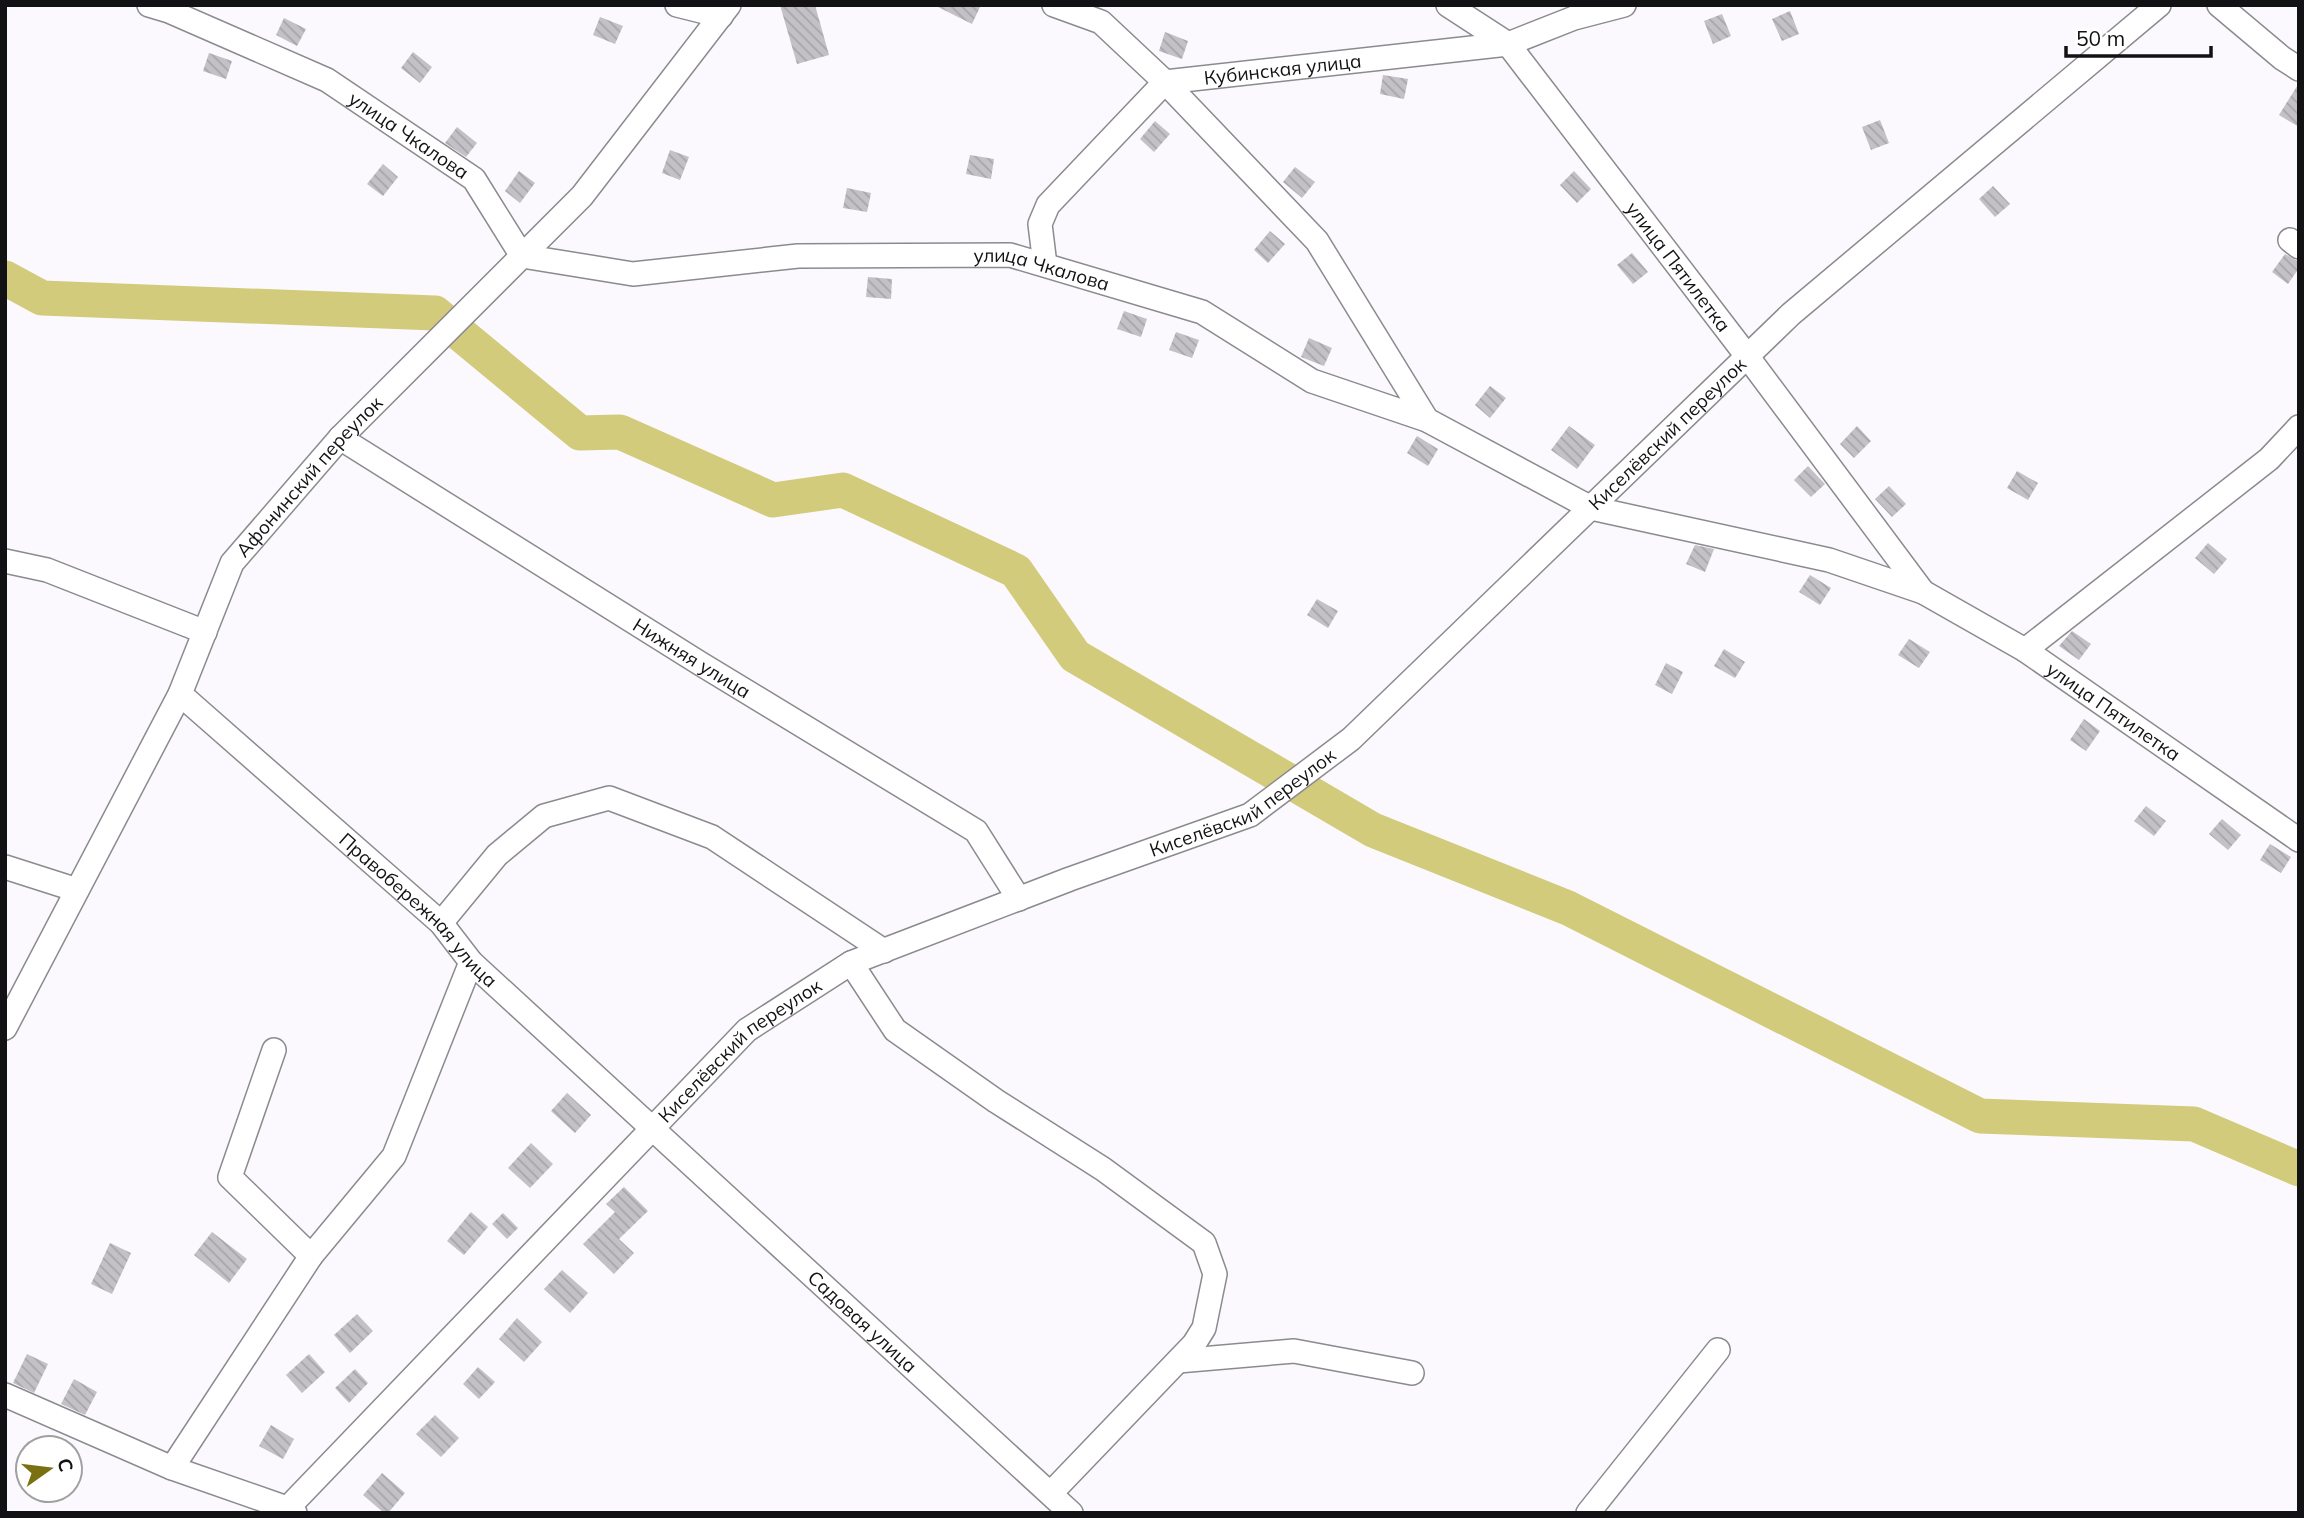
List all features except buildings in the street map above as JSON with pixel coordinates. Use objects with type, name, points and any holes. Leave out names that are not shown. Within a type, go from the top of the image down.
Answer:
[{"type":"street","name":"улица Чкалова","points":[[149,5],[169,11],[327,79],[474,179],[522,256],[633,274],[798,256],[1010,255],[1202,312],[1312,381],[1427,420]]},
{"type":"street","points":[[677,5],[725,11]]},
{"type":"street","points":[[1054,5],[1101,22],[1165,82],[1317,242],[1427,420]]},
{"type":"street","name":"улица Пятилетка","points":[[1448,5],[1508,44],[1747,356],[1923,592]]},
{"type":"street","name":"Кубинская улица","points":[[1165,82],[1508,44],[1574,18],[1624,5]]},
{"type":"street","name":"Киселёвский переулок","points":[[288,1511],[747,1030],[851,963],[1250,815],[1351,739],[1791,314],[2159,5]]},
{"type":"street","points":[[2219,5],[2299,69]]},
{"type":"street","name":"Афонинский переулок","points":[[5,1028],[180,694],[232,563],[340,438],[582,196],[725,11]]},
{"type":"street","points":[[1045,265],[1040,224],[1048,205],[1165,82]]},
{"type":"street","name":"улица Пятилетка","points":[[1427,420],[1591,508],[1829,560],[1923,592],[2025,650],[2299,840]]},
{"type":"street","points":[[2025,650],[2269,459],[2299,427]]},
{"type":"street","name":"Нижняя улица","points":[[340,438],[701,664],[976,831],[1019,899]]},
{"type":"street","points":[[5,561],[47,570],[205,632]]},
{"type":"street","name":"Правобережная улица","points":[[180,694],[441,923],[471,962],[652,1129]]},
{"type":"street","points":[[441,923],[497,855],[544,816],[609,798],[712,837],[884,951]]},
{"type":"street","points":[[5,867],[77,890]]},
{"type":"street","points":[[172,1468],[311,1256],[394,1156],[471,962]]},
{"type":"street","points":[[851,963],[895,1030],[996,1101],[1103,1169],[1204,1243],[1215,1275],[1204,1328],[1194,1344],[1051,1493]]},
{"type":"street","points":[[274,1049],[230,1177],[311,1256]]},
{"type":"street","name":"Садовая улица","points":[[652,1129],[1071,1513]]},
{"type":"street","points":[[1588,1513],[1718,1350]]},
{"type":"street","points":[[1178,1361],[1294,1351],[1412,1373]]},
{"type":"street","points":[[5,1395],[172,1468],[288,1511]]},
{"type":"waterway","points":[[5,278],[42,298],[435,313],[580,433],[620,432],[773,500],[843,490],[1016,571],[1075,656],[1373,830],[1568,908],[1980,1116],[2194,1124],[2299,1169]]}]
